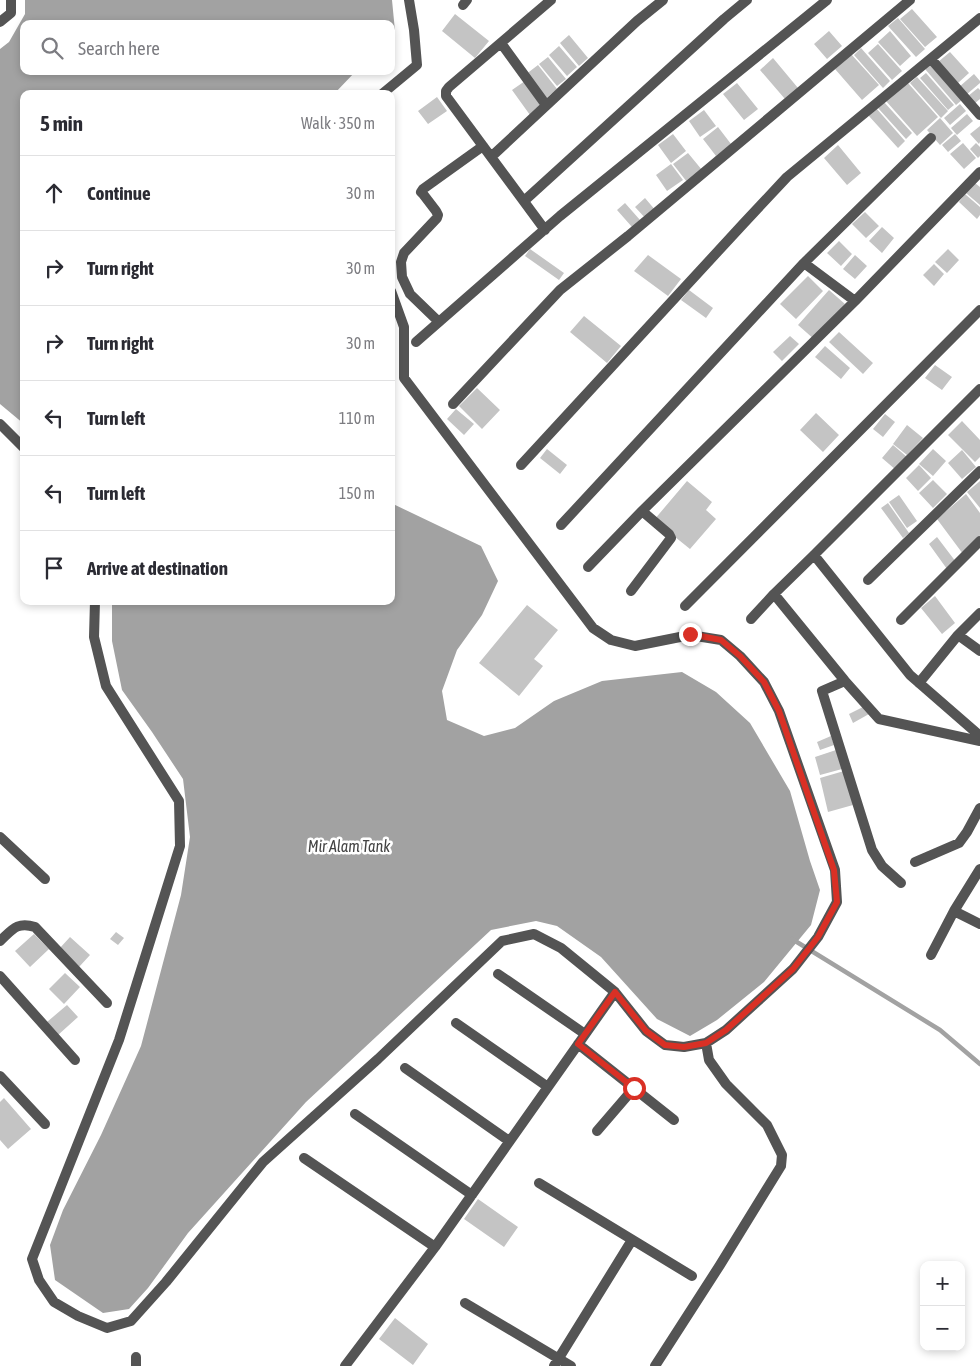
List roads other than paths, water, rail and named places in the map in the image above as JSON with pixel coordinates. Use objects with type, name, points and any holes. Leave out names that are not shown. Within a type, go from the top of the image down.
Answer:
[{"type":"street","points":[[0,22],[11,13],[11,0]]},
{"type":"street","points":[[387,90],[417,65],[409,0]]},
{"type":"street","points":[[545,230],[446,96],[446,91],[551,0]]},
{"type":"street","points":[[491,157],[637,21],[663,0]]},
{"type":"street","points":[[524,201],[747,0]]},
{"type":"street","points":[[416,342],[545,230],[827,0]]},
{"type":"street","points":[[453,404],[560,290],[628,236],[910,0]]},
{"type":"street","points":[[521,465],[787,178],[980,18]]},
{"type":"street","points":[[501,43],[546,105]]},
{"type":"street","points":[[931,59],[980,115]]},
{"type":"street","points":[[561,525],[804,263],[931,138]]},
{"type":"street","points":[[439,322],[410,294],[402,277],[401,262],[404,253],[438,216],[423,194],[423,189],[483,146]]},
{"type":"street","points":[[588,567],[642,511],[855,301],[980,172]]},
{"type":"street","points":[[804,263],[855,301]]},
{"type":"street","points":[[95,605],[94,637],[106,686],[179,801],[180,846],[120,1040],[32,1259],[39,1280],[54,1302],[78,1316],[107,1328],[131,1321],[166,1282],[263,1162],[378,1059],[502,941],[534,934],[561,948],[615,992],[646,1031],[665,1045],[684,1047],[706,1043],[726,1030],[793,969],[815,942],[837,902],[834,870],[779,711],[764,682],[740,656],[721,640],[690,634],[635,646],[611,640],[594,628],[404,378],[404,327],[395,302]]},
{"type":"street","points":[[685,606],[980,310]]},
{"type":"street","points":[[751,619],[980,389]]},
{"type":"street","points":[[0,424],[20,444]]},
{"type":"street","points":[[868,580],[980,471]]},
{"type":"street","points":[[631,592],[671,538],[642,511]]},
{"type":"street","points":[[901,620],[980,541]]},
{"type":"street","points":[[814,555],[910,675],[980,736]]},
{"type":"street","points":[[774,594],[845,681],[879,719],[980,741]]},
{"type":"street","points":[[919,683],[941,654],[980,613]]},
{"type":"street","points":[[958,635],[980,651]]},
{"type":"street","points":[[845,681],[822,691],[872,850],[882,866],[901,883]]},
{"type":"street","points":[[915,862],[959,842],[967,832],[980,808]]},
{"type":"street","points":[[0,837],[45,879]]},
{"type":"street","points":[[931,955],[954,911],[976,886],[980,869]]},
{"type":"street","points":[[954,911],[980,924]]},
{"type":"street","points":[[0,941],[15,927],[25,924],[35,927],[107,1004]]},
{"type":"street","points":[[498,974],[586,1034]]},
{"type":"street","points":[[0,976],[75,1060]]},
{"type":"street","points":[[345,1366],[435,1247],[615,992]]},
{"type":"street","points":[[456,1024],[548,1086]]},
{"type":"street","points":[[655,1366],[781,1166],[782,1155],[767,1125],[726,1084],[709,1060],[706,1043]]},
{"type":"street","points":[[578,1044],[674,1120]]},
{"type":"street","points":[[405,1068],[509,1141]]},
{"type":"street","points":[[0,1076],[45,1124]]},
{"type":"street","points":[[597,1132],[634,1088]]},
{"type":"street","points":[[355,1114],[472,1195]]},
{"type":"street","points":[[304,1158],[435,1247]]},
{"type":"street","points":[[539,1183],[692,1276]]},
{"type":"street","points":[[556,1362],[632,1240]]},
{"type":"street","points":[[465,1303],[556,1362],[571,1366]]},
{"type":"water","points":[[25,0],[392,0],[394,20],[22,20],[25,14]]},
{"type":"water","points":[[20,23],[20,75],[352,75],[338,90],[20,90],[20,421],[0,404],[0,49],[9,42]]},
{"type":"water","name":"Mir Alam Tank","points":[[395,505],[481,546],[498,581],[482,615],[457,650],[442,691],[447,720],[484,736],[515,728],[554,701],[602,681],[682,672],[716,692],[750,723],[790,791],[820,890],[811,925],[764,982],[717,1020],[690,1036],[657,1019],[601,957],[557,926],[536,921],[491,930],[306,1102],[188,1233],[148,1288],[129,1309],[103,1313],[55,1280],[50,1245],[63,1210],[101,1135],[141,1046],[181,895],[190,837],[183,779],[122,690],[112,641],[112,605],[395,605]]},
{"type":"waterway","points":[[792,939],[940,1030],[980,1064]]}]
